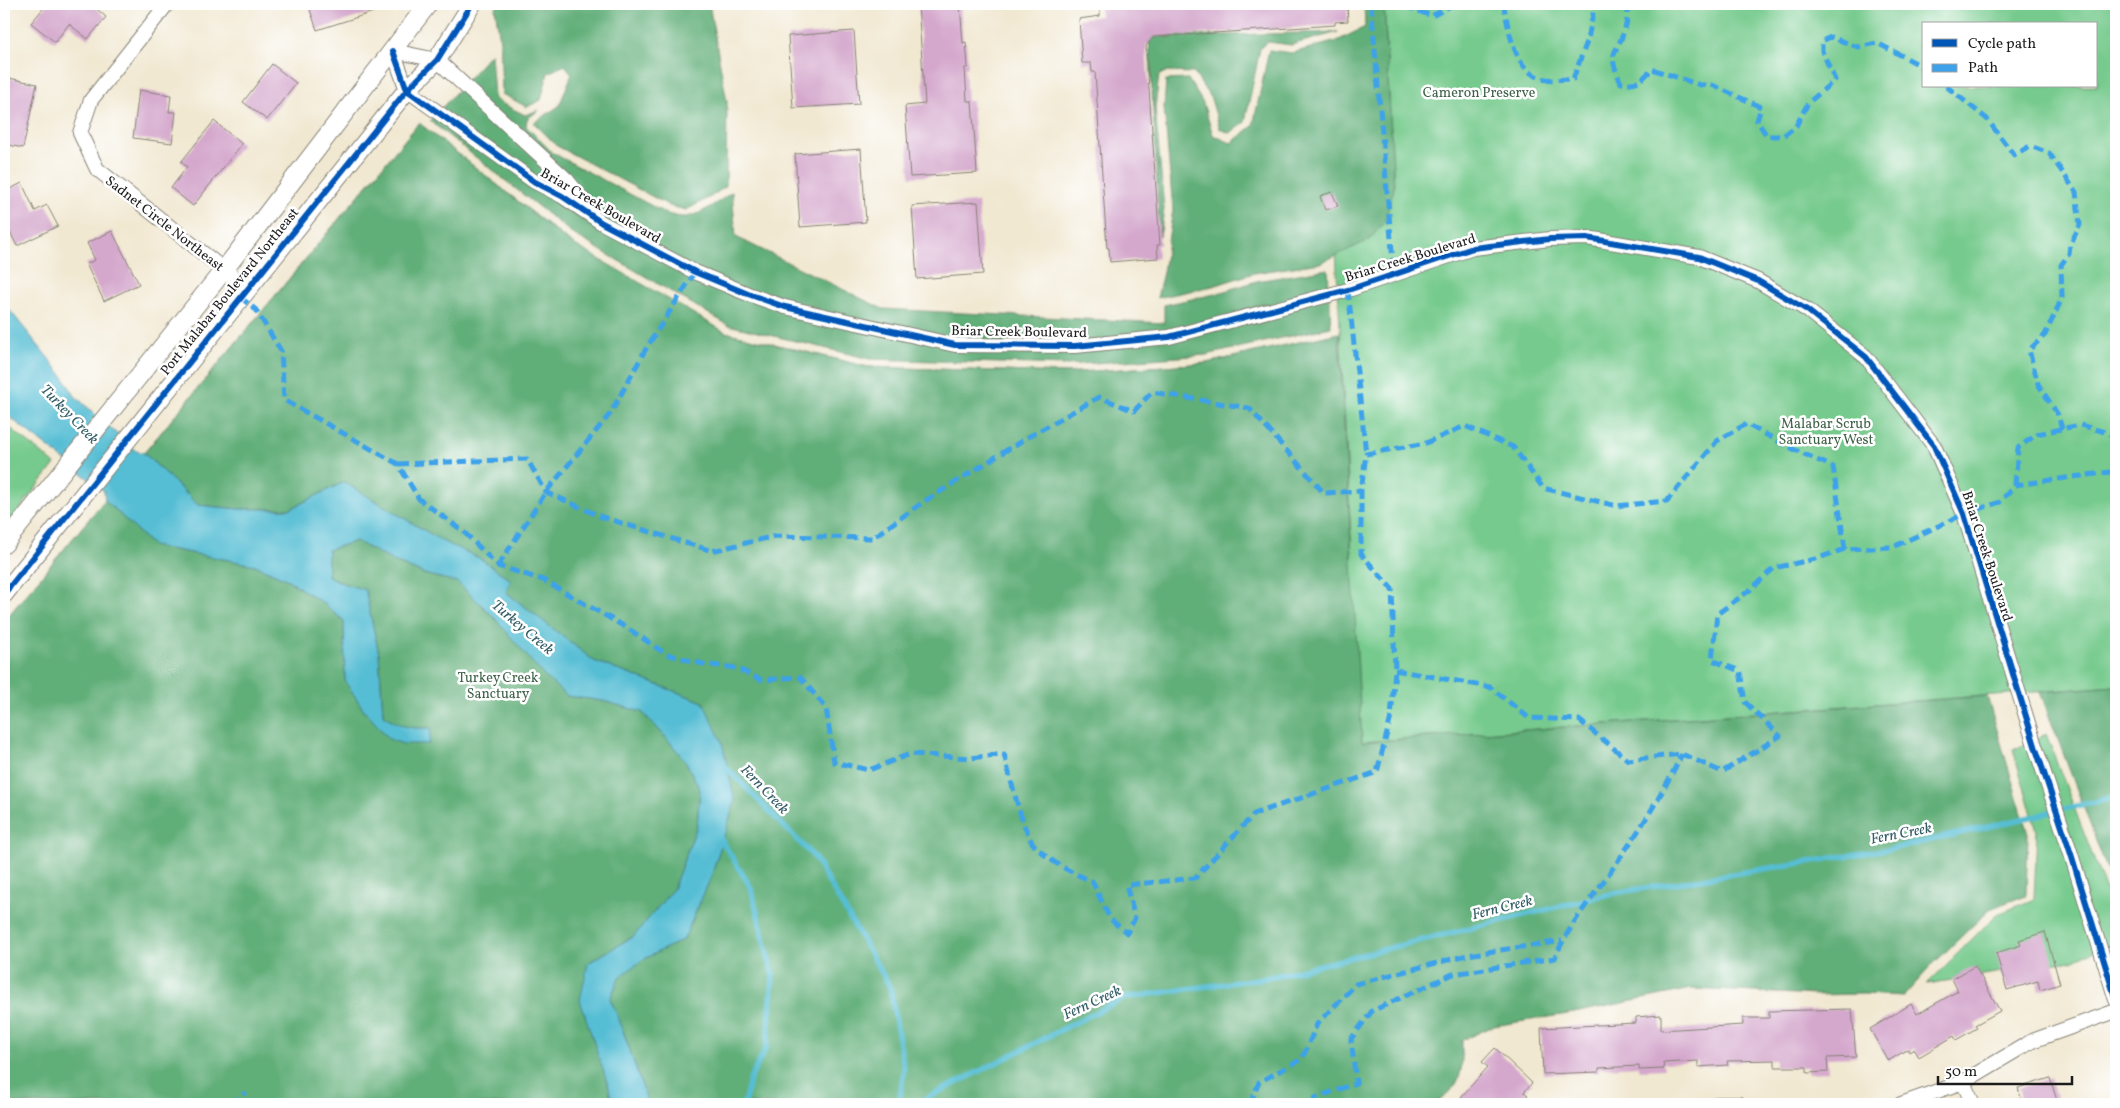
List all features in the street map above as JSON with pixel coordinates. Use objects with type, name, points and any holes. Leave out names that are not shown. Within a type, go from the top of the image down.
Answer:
[{"type":"street","name":"Sadnet Circle Northeast","points":[[167,4],[91,100],[80,133],[97,169],[247,288]]},
{"type":"street","name":"Port Malabar Boulevard Northeast","points":[[4,544],[224,270],[428,4]]},
{"type":"street","name":"Port Malabar Boulevard Northeast","points":[[4,594],[247,288],[408,90],[437,60],[472,4]]},
{"type":"street","points":[[393,51],[437,60]]},
{"type":"street","points":[[393,51],[408,90]]},
{"type":"street","name":"Briar Creek Boulevard","points":[[437,60],[567,180],[602,223]]},
{"type":"street","name":"Briar Creek Boulevard","points":[[408,90],[535,182],[562,196],[602,223],[695,272],[785,307],[955,345],[1075,346],[1169,336],[1348,290],[1473,248],[1550,238],[1587,238],[1699,257],[1758,281],[1807,310],[1866,357],[1934,446],[1964,514],[2116,1000]]},
{"type":"street","points":[[1901,1104],[1963,1082],[2032,1041],[2116,1011]]},
{"type":"street","points":[[1963,1082],[1973,1104]]},
{"type":"street","points":[[1717,1104],[1739,1104]]},
{"type":"green space","points":[[498,4],[709,4],[727,102],[726,186],[686,210],[670,206],[557,146],[534,123],[559,106],[572,74],[565,65],[548,73],[541,100],[527,107],[502,94],[500,42],[495,7]]},
{"type":"green space","points":[[1364,4],[1384,4],[1394,188],[1385,221],[1369,240],[1320,263],[1254,273],[1213,286],[1157,298],[1173,210],[1164,107],[1166,80],[1188,79],[1203,103],[1213,135],[1231,143],[1253,126],[1269,50],[1292,53],[1337,41],[1365,27]]},
{"type":"green space","name":"Turkey Creek Sanctuary","points":[[1384,4],[2116,4],[2116,686],[1362,742],[1383,1104],[4,1104],[4,621],[419,123],[575,246],[725,332],[868,367],[1066,373],[1207,363],[1339,333],[1352,557],[1333,193],[1394,188]]},
{"type":"green space","points":[[1338,32],[1291,45],[1268,42],[1263,45],[1260,49],[1245,122],[1230,133],[1220,129],[1211,99],[1194,73],[1166,72],[1159,75],[1155,108],[1164,209],[1160,237],[1149,37]]},
{"type":"green space","points":[[491,53],[494,97],[497,101],[525,115],[539,110],[527,119],[526,126],[553,153],[667,214],[675,216],[689,217],[695,215],[732,192],[736,237],[883,309],[1164,323],[1164,305],[1215,294],[1257,281],[1328,269],[1331,327],[1206,355],[1066,365],[870,359],[728,325],[573,234],[430,121]]},
{"type":"green space","name":"Turkey Creek Sanctuary","points":[[419,123],[568,241],[725,332],[868,367],[1066,373],[1207,363],[1339,333],[1362,742],[1987,696],[2028,834],[2026,895],[1990,909],[1933,964],[1904,996],[1863,994],[1817,995],[1692,989],[1574,1013],[1494,1026],[1462,1040],[1461,1070],[1456,1084],[1451,1091],[1433,1104],[648,1104],[619,1019],[610,999],[619,978],[642,960],[684,939],[711,877],[735,801],[703,702],[594,661],[506,592],[511,580],[481,559],[442,541],[344,482],[290,509],[239,509],[198,505],[144,453]]},
{"type":"green space","points":[[4,423],[55,464],[4,529]]},
{"type":"green space","points":[[105,500],[153,546],[255,565],[288,580],[324,604],[344,621],[345,681],[389,739],[430,728],[405,726],[383,715],[379,654],[365,590],[328,576],[328,550],[356,541],[395,562],[424,574],[457,582],[492,615],[567,696],[603,701],[642,712],[664,735],[686,762],[700,790],[697,826],[673,890],[634,936],[588,963],[612,1104],[4,1104],[4,621]]},
{"type":"green space","points":[[2116,686],[2116,893],[2040,692]]},
{"type":"green space","points":[[2046,734],[2111,904],[2116,909],[2116,942],[2071,961],[1927,984],[1996,915],[2034,899],[2037,831],[2013,750]]},
{"type":"water","name":"Turkey Creek","points":[[4,303],[62,375],[75,396],[136,451],[144,453],[198,505],[239,509],[290,509],[344,482],[442,541],[481,559],[511,580],[506,592],[594,661],[703,702],[722,742],[735,801],[711,877],[684,939],[642,960],[619,978],[610,999],[619,1019],[648,1104],[612,1104],[611,1094],[580,1000],[588,963],[634,936],[673,889],[697,826],[700,790],[686,762],[642,712],[603,701],[567,696],[544,676],[492,615],[457,582],[424,574],[395,562],[356,541],[328,550],[328,576],[365,590],[379,654],[383,715],[406,726],[431,728],[429,744],[403,744],[389,739],[364,710],[345,681],[344,621],[324,604],[288,580],[255,565],[153,546],[105,500],[104,491],[12,419],[4,406]]},
{"type":"building","points":[[47,4],[91,4],[106,17],[88,39],[69,24],[55,42],[31,23]]},
{"type":"building","points":[[308,4],[388,4],[389,7],[317,30]]},
{"type":"building","points":[[918,4],[960,4],[963,43],[966,42],[968,67],[965,68],[967,101],[972,101],[977,173],[910,177],[905,106],[925,104]]},
{"type":"building","points":[[1100,4],[1347,4],[1348,21],[1335,22],[1335,25],[1154,37],[1146,46],[1160,245],[1157,245],[1158,258],[1110,262],[1109,248],[1107,248],[1095,72],[1092,72],[1091,63],[1082,63],[1079,19],[1100,16]]},
{"type":"building","points":[[854,31],[859,104],[793,108],[788,36]]},
{"type":"building","points":[[272,64],[296,83],[267,120],[243,102]]},
{"type":"building","points":[[9,78],[37,84],[23,148],[4,144],[4,101]]},
{"type":"building","points":[[139,90],[171,95],[169,112],[176,112],[172,143],[133,138]]},
{"type":"building","points":[[214,121],[242,144],[193,206],[171,188],[187,167],[181,162]]},
{"type":"building","points":[[861,149],[866,222],[800,227],[795,154]]},
{"type":"building","points":[[22,183],[35,211],[47,205],[58,226],[17,246],[4,220],[4,192]]},
{"type":"building","points":[[1332,192],[1338,206],[1325,210],[1320,196]]},
{"type":"building","points":[[978,202],[983,274],[917,279],[912,206]]},
{"type":"building","points":[[112,231],[139,284],[104,301],[86,264],[95,260],[87,243]]},
{"type":"building","points":[[2045,932],[2060,984],[2040,990],[2038,981],[2007,990],[1996,953],[2021,945],[2019,940]]},
{"type":"building","points":[[1975,966],[2000,1011],[1975,1025],[1977,1028],[1956,1040],[1954,1036],[1919,1057],[1914,1049],[1909,1052],[1908,1049],[1888,1061],[1870,1029],[1911,1004],[1917,1014],[1958,991],[1952,979]]},
{"type":"building","points":[[1852,1009],[1856,1057],[1827,1058],[1828,1072],[1807,1073],[1807,1067],[1775,1067],[1775,1060],[1727,1061],[1728,1065],[1698,1067],[1698,1061],[1663,1063],[1664,1069],[1639,1070],[1639,1066],[1599,1068],[1599,1072],[1543,1074],[1541,1028],[1636,1023],[1636,1017],[1661,1015],[1661,1030],[1743,1025],[1743,1018],[1769,1018],[1769,1011]]},
{"type":"building","points":[[1495,1048],[1532,1083],[1524,1092],[1528,1095],[1519,1104],[1469,1104],[1461,1097],[1488,1067],[1482,1062]]},
{"type":"building","points":[[2050,1078],[2058,1104],[2023,1104],[2018,1088]]},
{"type":"waterway","name":"Fern Creek","points":[[722,763],[814,857],[890,987],[904,1069],[899,1104]]},
{"type":"waterway","name":"Fern Creek","points":[[915,1104],[1124,998],[1271,977],[1614,893],[1901,847],[2116,797]]},
{"type":"waterway","points":[[719,836],[751,888],[773,976],[767,1046],[750,1079],[744,1104]]},
{"type":"marked path","points":[[1371,4],[1394,274]]},
{"type":"marked path","points":[[1406,4],[1410,8],[1432,16],[1454,4]]},
{"type":"marked path","points":[[1501,4],[1504,7],[1514,48],[1525,67],[1532,74],[1552,80],[1573,79],[1588,39],[1595,4]]},
{"type":"marked path","points":[[1627,4],[1626,25],[1613,59],[1621,83],[1639,81],[1652,69],[1700,85],[1712,85],[1761,107],[1757,121],[1767,136],[1783,136],[1796,126],[1808,103],[1835,80],[1822,51],[1822,41],[1831,37],[1858,47],[1877,43],[1922,68]]},
{"type":"marked path","points":[[1948,88],[1987,119],[2014,155],[2030,146],[2049,153],[2076,192],[2080,225],[2070,245],[2069,254],[2061,265],[2062,298],[2045,335],[2029,350],[2038,384],[2058,415],[2062,429]]},
{"type":"marked path","points":[[498,566],[546,492],[610,414],[647,347],[695,272]]},
{"type":"marked path","points":[[1348,290],[1366,454]]},
{"type":"marked path","points":[[240,297],[256,310],[281,351],[284,400],[398,464],[419,499],[463,531],[498,566],[543,580],[627,628],[666,654],[703,664],[736,668],[762,680],[800,677],[826,708],[834,762],[869,770],[910,754],[970,758],[1004,754],[1021,816],[1034,845],[1061,866],[1092,881],[1110,919],[1127,933],[1135,918],[1126,885],[1195,878],[1254,814],[1377,772],[1391,717],[1395,670],[1392,589],[1361,554],[1361,491],[1366,454],[1426,443],[1465,426],[1513,447],[1543,488],[1617,506],[1667,501],[1717,441],[1746,424],[1795,450],[1833,467],[1845,549]]},
{"type":"marked path","points":[[398,464],[527,459],[546,492],[602,517],[712,551],[775,536],[872,538],[925,501],[1023,440],[1099,397],[1134,411],[1152,392],[1249,408],[1324,493],[1361,491]]},
{"type":"marked path","points":[[2015,485],[2018,448],[2037,434],[2080,425],[2108,433],[2116,439]]},
{"type":"marked path","points":[[1395,670],[1490,687],[1529,718],[1579,720],[1628,760],[1682,754],[1722,772],[1780,736],[1745,702],[1740,671],[1712,660],[1717,614],[1750,590],[1774,568],[1815,559],[1845,549],[1893,547],[1964,514],[2000,502],[2015,485],[2110,472],[2116,475]]},
{"type":"marked path","points":[[1314,1104],[1315,1098],[1356,1083],[1351,1039],[1372,1011],[1453,974],[1555,958],[1567,933],[1642,825],[1682,754]]},
{"type":"marked path","points":[[1250,1104],[1259,1082],[1302,1059],[1317,1024],[1356,984],[1467,955],[1562,941]]},
{"type":"marked path","points":[[231,1104],[246,1092]]},
{"type":"cycle path","points":[[4,594],[407,90],[437,60],[472,4]]},
{"type":"cycle path","points":[[393,51],[407,90],[535,182],[562,196],[602,223],[695,272],[785,307],[955,345],[1075,346],[1169,337],[1348,290],[1473,248],[1550,239],[1587,238],[1699,257],[1758,281],[1807,310],[1866,357],[1934,446],[1964,514],[2116,1000]]},
{"type":"park label","name":"Cameron Preserve","points":[[1479,92]]},
{"type":"park label","name":"Malabar Scrub Sanctuary West","points":[[1826,432]]}]
